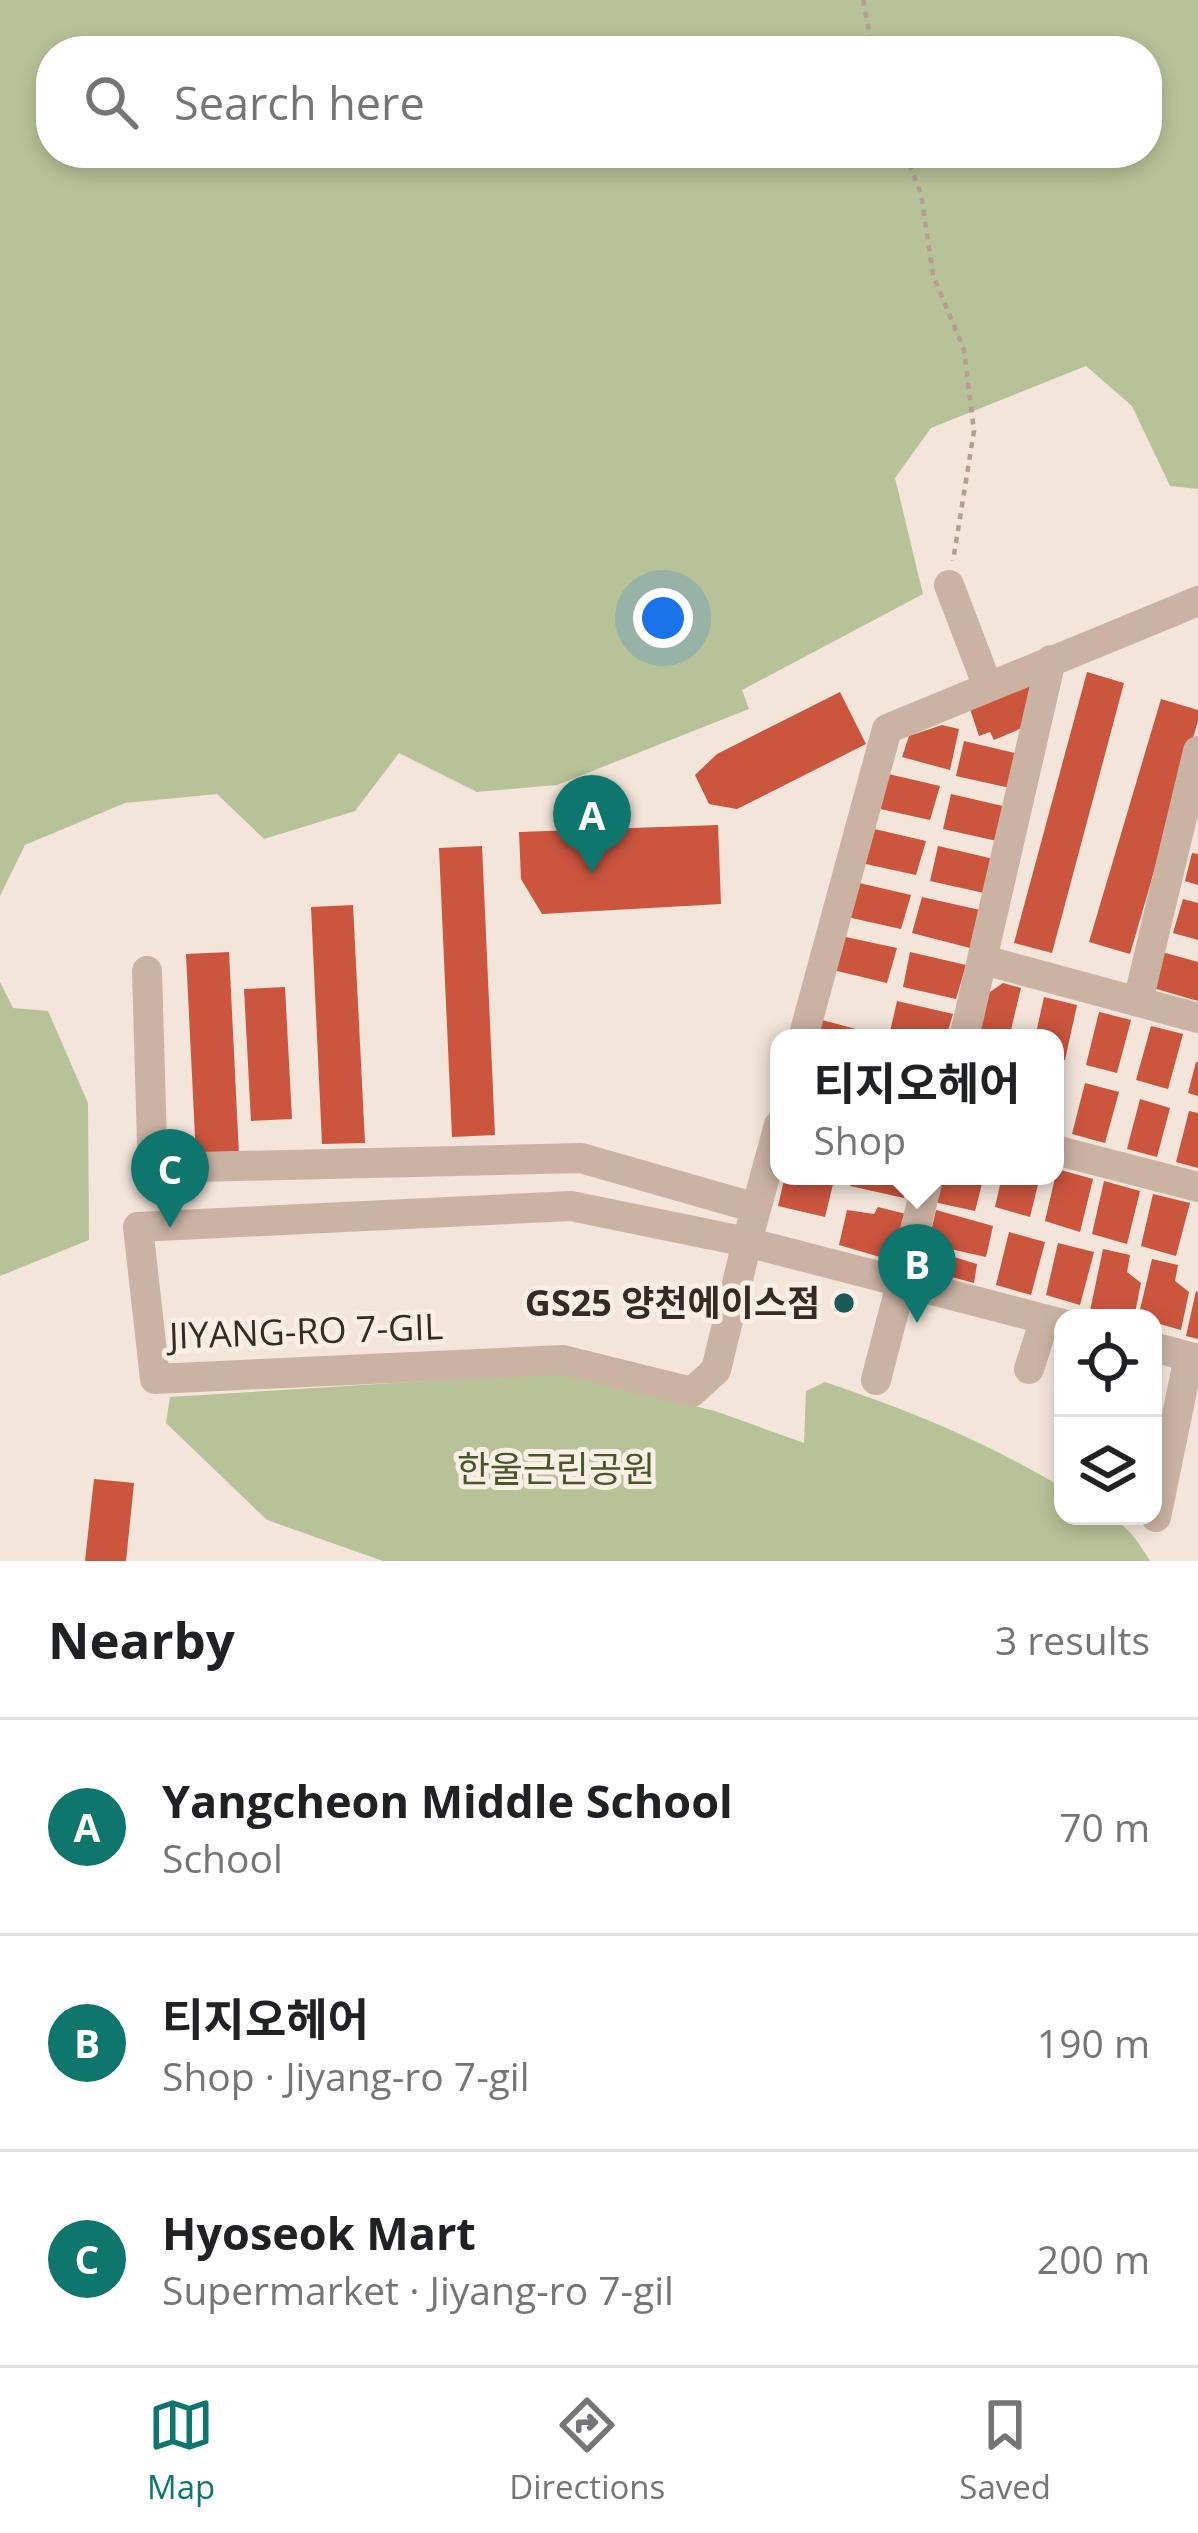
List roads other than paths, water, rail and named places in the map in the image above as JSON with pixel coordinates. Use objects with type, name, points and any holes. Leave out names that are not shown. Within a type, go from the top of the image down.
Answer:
[{"type":"street","points":[[949,585],[988,687]]},
{"type":"street","points":[[805,1029],[886,729],[1198,601]]},
{"type":"street","points":[[966,1029],[1051,660]]},
{"type":"street","points":[[1138,1001],[1198,751]]},
{"type":"street","points":[[985,960],[1198,1018]]},
{"type":"street","points":[[147,971],[152,1143],[164,1159],[197,1166],[581,1158],[757,1208]]},
{"type":"street","points":[[1064,1152],[1198,1187]]},
{"type":"street","name":"JIYANG-RO 7-GIL","points":[[770,1159],[747,1242],[716,1370],[692,1391],[563,1360],[155,1379],[138,1227],[571,1206],[747,1242],[1054,1321]]},
{"type":"street","points":[[876,1380],[926,1185]]},
{"type":"street","points":[[1030,1369],[1054,1321]]},
{"type":"street","points":[[1162,1349],[1194,1358],[1162,1492]]},
{"type":"place","name":"Yangcheon Middle School","points":[[592,874]]},
{"type":"place","name":"Hyoseok Mart","points":[[170,1228]]},
{"type":"place","name":"GS25 양천에이스점","points":[[844,1303]]},
{"type":"place","name":"티지오헤어","points":[[917,1323]]},
{"type":"park label","name":"한울근린공원","points":[[556,1469]]}]
